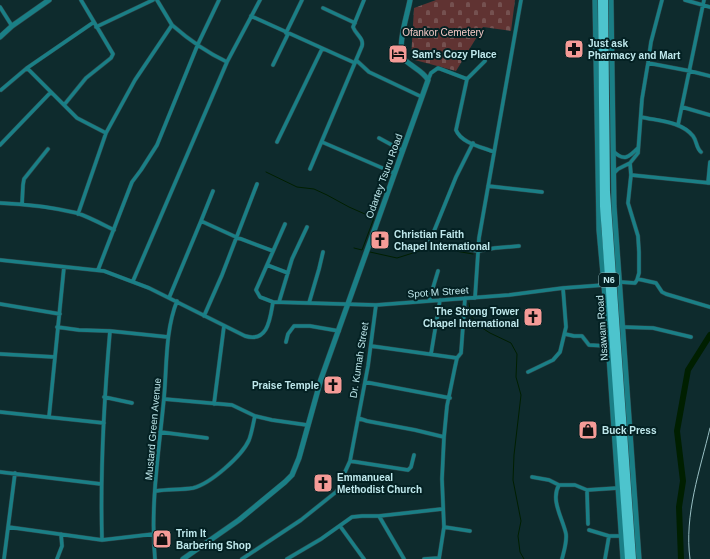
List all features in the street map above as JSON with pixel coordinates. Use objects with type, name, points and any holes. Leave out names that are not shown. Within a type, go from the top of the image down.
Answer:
[{"type":"highway","name":"Nsawam Road","points":[[601,0],[603,206],[628,559]]},
{"type":"highway","name":"Nsawam Road","points":[[605,0],[607,192],[633,559]]},
{"type":"main road","points":[[0,37],[12,26],[49,0]]},
{"type":"main road","points":[[410,0],[401,50],[405,60],[426,76],[428,80]]},
{"type":"main road","points":[[595,0],[599,230],[623,559]]},
{"type":"main road","points":[[612,0],[611,74],[614,206],[639,559]]},
{"type":"main road","name":"Odartey Tsuru Road","points":[[183,559],[239,520],[289,478],[299,458],[307,425],[326,366],[428,80]]},
{"type":"street","points":[[64,105],[86,78],[112,56],[112,52],[81,0]]},
{"type":"street","points":[[96,27],[153,0]]},
{"type":"street","points":[[157,0],[172,25],[180,32],[227,62]]},
{"type":"street","points":[[98,270],[114,230],[123,202],[132,182],[157,145],[198,44],[219,0]]},
{"type":"street","points":[[133,281],[227,62],[260,0]]},
{"type":"street","points":[[273,65],[302,0]]},
{"type":"street","points":[[310,169],[363,43],[353,27],[364,0]]},
{"type":"street","points":[[476,298],[479,238],[521,0]]},
{"type":"street","points":[[613,174],[618,169],[630,163],[638,153],[641,117],[651,42],[662,0]]},
{"type":"street","points":[[686,0],[710,7]]},
{"type":"street","points":[[678,125],[704,0]]},
{"type":"street","points":[[0,7],[12,26]]},
{"type":"street","points":[[323,8],[355,22]]},
{"type":"street","points":[[251,16],[322,49],[355,62],[369,72],[422,97]]},
{"type":"street","points":[[1,90],[28,68],[94,22]]},
{"type":"street","points":[[78,214],[106,133],[136,80],[172,25]]},
{"type":"street","points":[[277,142],[322,49]]},
{"type":"street","points":[[485,61],[467,79],[456,130],[458,135],[464,140],[494,152]]},
{"type":"street","points":[[648,63],[710,76]]},
{"type":"street","points":[[28,68],[82,121],[106,133]]},
{"type":"street","points":[[428,80],[431,73],[438,68],[467,79]]},
{"type":"street","points":[[0,145],[51,92]]},
{"type":"street","points":[[682,107],[710,115]]},
{"type":"street","points":[[641,117],[678,125],[692,135],[698,149],[701,152]]},
{"type":"street","points":[[379,138],[403,151]]},
{"type":"street","points":[[322,142],[394,173]]},
{"type":"street","points":[[473,143],[456,177],[430,241],[433,244],[478,251],[519,246]]},
{"type":"street","points":[[22,204],[24,179],[48,148]]},
{"type":"street","points":[[613,151],[618,156],[626,157],[630,156],[638,148]]},
{"type":"street","points":[[631,175],[709,183],[710,162]]},
{"type":"street","points":[[620,282],[633,283],[637,282],[638,279],[638,236],[628,198],[631,175],[630,163]]},
{"type":"street","points":[[204,316],[222,275],[257,184]]},
{"type":"street","points":[[488,186],[542,192]]},
{"type":"street","points":[[169,298],[213,191]]},
{"type":"street","points":[[0,203],[49,207],[78,214],[114,230]]},
{"type":"street","points":[[201,221],[236,237],[273,251]]},
{"type":"street","points":[[0,260],[98,270],[133,281],[253,339],[260,337],[268,324],[274,302],[260,297],[256,290],[285,224]]},
{"type":"street","points":[[279,302],[292,259],[307,227]]},
{"type":"street","points":[[309,303],[323,252]]},
{"type":"street","points":[[267,265],[288,273]]},
{"type":"street","points":[[49,417],[64,267]]},
{"type":"street","points":[[430,301],[438,271]]},
{"type":"street","points":[[638,279],[656,283],[662,292],[666,294],[710,307]]},
{"type":"street","name":"Spot M Street","points":[[274,302],[376,305],[476,298],[604,285]]},
{"type":"street","points":[[528,372],[553,360],[560,352],[565,334],[566,319],[563,288]]},
{"type":"street","points":[[424,559],[439,559],[444,527],[442,509],[442,479],[447,406],[450,398],[454,366],[461,353],[465,298]]},
{"type":"street","points":[[431,354],[440,300]]},
{"type":"street","name":"Mustard Green Avenue","points":[[155,559],[154,534],[156,491],[168,337],[172,315],[177,301]]},
{"type":"street","points":[[0,304],[60,314]]},
{"type":"street","name":"Dr. Kumah Street","points":[[242,559],[301,520],[336,492],[340,486],[350,461],[371,346],[376,305]]},
{"type":"street","points":[[214,404],[224,326]]},
{"type":"street","points":[[286,342],[288,334],[294,326],[310,326],[339,331]]},
{"type":"street","points":[[58,327],[79,330],[110,330],[168,337]]},
{"type":"street","points":[[622,327],[653,328],[691,337]]},
{"type":"street","points":[[102,540],[101,484],[104,397],[110,330]]},
{"type":"street","points":[[565,334],[583,336],[587,344],[590,346],[607,346]]},
{"type":"street","points":[[371,346],[457,358]]},
{"type":"street","points":[[0,354],[55,357]]},
{"type":"street","points":[[364,382],[450,398]]},
{"type":"street","points":[[104,397],[132,403]]},
{"type":"street","points":[[164,399],[237,407],[255,416],[307,425]]},
{"type":"street","points":[[0,412],[104,423]]},
{"type":"street","points":[[156,491],[194,487],[208,481],[242,452],[249,440],[255,416]]},
{"type":"street","points":[[358,418],[444,437]]},
{"type":"street","points":[[160,432],[207,438]]},
{"type":"street","points":[[350,461],[408,470],[411,467],[414,455]]},
{"type":"street","points":[[0,472],[101,484]]},
{"type":"street","points":[[4,559],[15,473]]},
{"type":"street","points":[[532,477],[549,480],[559,485],[575,485],[587,490],[618,488]]},
{"type":"street","points":[[559,485],[556,491],[556,501],[566,535],[562,559]]},
{"type":"street","points":[[587,490],[588,524]]},
{"type":"street","points":[[287,559],[356,516],[380,516],[442,509]]},
{"type":"street","points":[[380,516],[404,559]]},
{"type":"street","points":[[340,526],[364,559]]},
{"type":"street","points":[[8,527],[102,540],[154,534]]},
{"type":"street","points":[[444,527],[470,531]]},
{"type":"street","points":[[589,530],[609,536],[621,536]]},
{"type":"street","points":[[57,559],[62,546],[61,534]]},
{"type":"street","points":[[605,559],[609,536]]},
{"type":"green space","name":"Ofankor Cemetery","points":[[436,0],[515,0],[511,31],[483,27],[456,71],[411,59],[414,8]]},
{"type":"waterway","points":[[266,172],[297,187],[314,189],[374,218],[362,250],[354,248]]},
{"type":"waterway","points":[[370,252],[397,258],[432,247],[473,254]]},
{"type":"waterway","points":[[469,303],[471,316],[479,326],[511,343],[517,354],[516,377],[521,395],[514,455],[513,480],[521,521],[518,536],[520,552],[524,559]]},
{"type":"waterway","points":[[681,559],[679,507],[683,481],[677,431],[688,370],[710,335]]},
{"type":"railway","points":[[690,559],[689,526],[691,509],[710,428]]},
{"type":"place","name":"Just ask Pharmacy and Mart","points":[[574,49]]},
{"type":"place","name":"Sam's Cozy Place","points":[[398,54]]},
{"type":"place","name":"Christian Faith Chapel International","points":[[380,240]]},
{"type":"place","name":"The Strong Tower Chapel International","points":[[533,317]]},
{"type":"place","name":"Praise Temple","points":[[333,385]]},
{"type":"place","name":"Buck Press","points":[[588,430]]},
{"type":"place","name":"Emmanueal Methodist Church","points":[[323,483]]},
{"type":"place","name":"Trim It Barbering Shop","points":[[162,539]]}]
